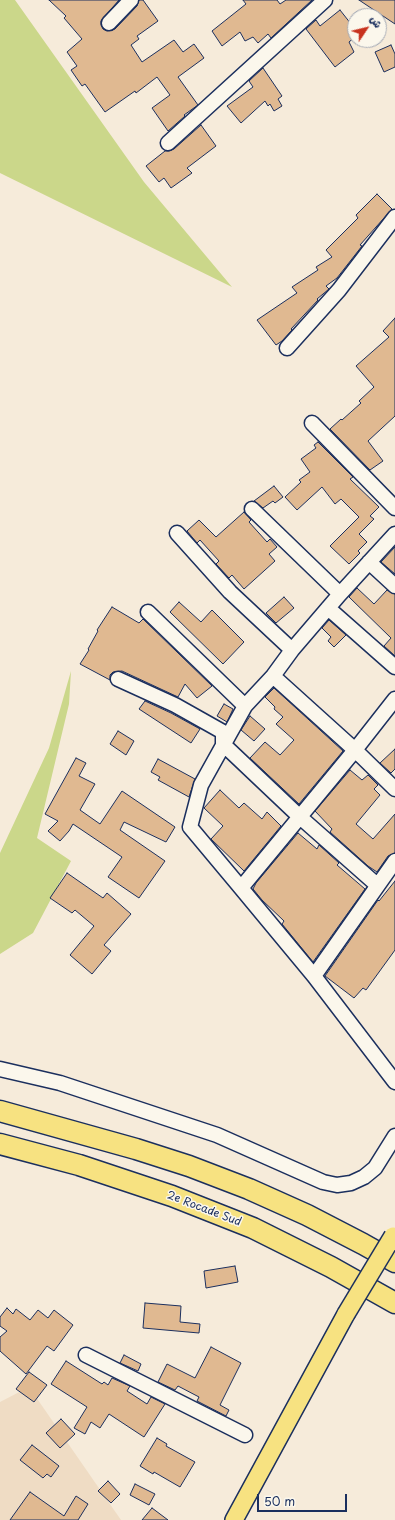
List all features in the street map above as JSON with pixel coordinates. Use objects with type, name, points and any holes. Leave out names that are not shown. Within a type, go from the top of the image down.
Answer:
[{"type":"highway","points":[[0,1111],[136,1149],[189,1166],[241,1186],[307,1215],[395,1262]]},
{"type":"highway","name":"2e Rocade Sud","points":[[0,1144],[79,1165],[172,1196],[253,1228],[331,1267],[395,1303]]},
{"type":"main road","points":[[234,1520],[346,1314],[394,1235]]},
{"type":"street","points":[[109,23],[132,0]]},
{"type":"street","points":[[168,143],[325,0]]},
{"type":"street","points":[[287,348],[339,290],[395,217]]},
{"type":"street","points":[[312,423],[395,508]]},
{"type":"street","points":[[252,509],[340,594]]},
{"type":"street","points":[[177,533],[230,592],[292,650]]},
{"type":"street","points":[[395,534],[340,594],[292,650],[273,676],[245,706],[201,785],[190,827],[314,976],[395,1082]]},
{"type":"street","points":[[368,562],[395,586]]},
{"type":"street","points":[[328,608],[395,667]]},
{"type":"street","points":[[148,612],[245,706]]},
{"type":"street","points":[[273,676],[395,788]]},
{"type":"street","points":[[118,679],[175,705],[223,732],[223,744],[300,817],[377,885]]},
{"type":"street","points":[[241,888],[355,750],[395,699]]},
{"type":"street","points":[[314,976],[395,861]]},
{"type":"street","points":[[0,1069],[60,1083],[217,1135],[330,1184],[337,1185],[351,1183],[364,1178],[375,1168],[395,1136]]},
{"type":"street","points":[[86,1354],[245,1435]]},
{"type":"shaded area","points":[[29,1387],[121,1520],[0,1520],[0,1402]]},
{"type":"green space","points":[[0,0],[15,0],[144,182],[232,287],[0,173]]},
{"type":"green space","points":[[71,671],[69,704],[37,838],[71,861],[33,933],[0,954],[0,853],[49,748]]},
{"type":"building","points":[[49,0],[119,0],[101,21],[103,29],[107,31],[115,29],[137,6],[139,0],[143,0],[158,21],[137,36],[139,39],[131,45],[142,62],[174,40],[183,52],[194,44],[204,58],[178,77],[198,105],[184,115],[185,116],[168,131],[152,108],[170,95],[157,77],[136,93],[135,91],[105,112],[85,84],[82,86],[71,70],[77,66],[67,52],[82,39],[64,18],[66,16]]},
{"type":"building","points":[[243,0],[277,0],[280,4],[286,0],[312,0],[271,38],[268,34],[258,43],[253,37],[245,41],[240,32],[222,46],[212,31],[246,4]]},
{"type":"building","points":[[359,0],[395,0],[395,24],[387,19],[387,8],[371,8]]},
{"type":"building","points":[[340,10],[347,19],[347,48],[352,48],[354,52],[335,67],[306,29],[316,20],[320,26]]},
{"type":"building","points":[[391,45],[395,54],[395,67],[384,72],[375,52]]},
{"type":"building","points":[[263,68],[282,96],[278,99],[282,106],[274,111],[270,104],[268,106],[265,101],[241,123],[227,106],[253,87],[249,81]]},
{"type":"building","points":[[201,125],[216,146],[187,168],[192,173],[171,188],[164,178],[159,182],[146,166],[165,151],[174,149]]},
{"type":"building","points":[[377,194],[392,209],[360,245],[362,246],[337,278],[326,286],[329,289],[317,299],[318,300],[291,329],[292,330],[276,345],[257,320],[297,293],[292,287],[318,270],[316,267],[332,257],[326,250],[358,218],[356,215]]},
{"type":"building","points":[[395,318],[395,416],[368,441],[383,461],[370,470],[330,429],[361,403],[359,401],[374,387],[356,366],[389,337],[383,331]]},
{"type":"building","points":[[318,442],[353,477],[350,479],[379,507],[370,516],[374,519],[359,534],[367,542],[358,551],[360,553],[349,564],[330,546],[359,517],[341,499],[335,504],[322,487],[297,510],[285,497],[301,482],[299,480],[310,472],[301,459],[316,448],[314,445]]},
{"type":"building","points":[[274,486],[283,497],[275,503],[273,501],[263,508],[254,501]]},
{"type":"building","points":[[244,512],[251,520],[249,522],[267,542],[270,539],[277,547],[269,554],[275,561],[244,589],[232,575],[229,578],[216,564],[219,561],[200,540],[197,543],[187,531],[199,520],[216,537]]},
{"type":"building","points":[[395,547],[395,574],[381,562]]},
{"type":"building","points":[[357,588],[374,604],[387,590],[395,594],[395,656],[384,646],[391,638],[349,597]]},
{"type":"building","points":[[284,597],[294,608],[276,623],[266,613]]},
{"type":"building","points":[[179,602],[201,622],[212,610],[244,642],[223,664],[170,612]]},
{"type":"building","points":[[112,607],[139,623],[143,619],[212,686],[197,698],[185,684],[178,697],[122,671],[113,672],[110,675],[110,680],[80,664],[89,650],[88,649],[98,631],[97,630]]},
{"type":"building","points":[[329,620],[346,635],[334,647],[328,641],[331,637],[322,628]]},
{"type":"building","points":[[274,688],[343,751],[299,804],[250,758],[265,742],[280,755],[294,740],[276,724],[283,717],[274,709],[275,707],[265,697]]},
{"type":"building","points":[[145,701],[200,729],[191,743],[139,709]]},
{"type":"building","points":[[224,704],[233,709],[227,722],[217,716]]},
{"type":"building","points":[[250,716],[265,729],[254,741],[241,730]]},
{"type":"building","points":[[118,731],[134,741],[126,755],[110,744]]},
{"type":"building","points":[[395,749],[395,769],[391,773],[380,763]]},
{"type":"building","points":[[76,758],[86,763],[79,776],[95,784],[80,810],[100,824],[122,791],[175,827],[166,842],[124,822],[120,830],[165,861],[139,898],[108,877],[122,857],[73,824],[60,841],[48,831],[58,821],[45,814]]},
{"type":"building","points":[[158,759],[195,779],[189,797],[158,780],[160,777],[151,772]]},
{"type":"building","points":[[350,770],[362,780],[368,775],[378,785],[374,789],[380,795],[356,824],[373,839],[395,814],[395,853],[388,856],[377,872],[368,866],[330,832],[332,829],[315,811]]},
{"type":"building","points":[[220,790],[239,808],[244,803],[262,819],[267,812],[281,826],[244,871],[211,839],[223,826],[204,808]]},
{"type":"building","points":[[298,833],[317,849],[319,845],[339,863],[337,865],[365,889],[313,962],[282,924],[284,921],[253,889],[256,883]]},
{"type":"building","points":[[67,873],[103,898],[107,893],[131,914],[104,945],[111,951],[92,974],[70,955],[94,926],[75,910],[72,913],[50,898]]},
{"type":"building","points":[[395,881],[395,950],[366,990],[363,988],[354,998],[325,976],[378,900],[379,901]]},
{"type":"building","points":[[235,1266],[238,1282],[206,1288],[204,1271]]},
{"type":"building","points":[[145,1303],[181,1306],[180,1322],[200,1324],[199,1333],[143,1328]]},
{"type":"building","points":[[7,1308],[13,1314],[16,1309],[30,1320],[38,1310],[48,1318],[54,1310],[73,1325],[54,1351],[47,1346],[26,1374],[0,1351],[0,1337],[7,1331],[0,1326],[0,1317]]},
{"type":"building","points":[[211,1347],[241,1363],[220,1405],[229,1410],[226,1416],[197,1401],[199,1397],[178,1386],[175,1390],[158,1382],[167,1364],[195,1378]]},
{"type":"building","points":[[124,1355],[141,1364],[138,1371],[120,1363]]},
{"type":"building","points":[[66,1361],[102,1384],[104,1382],[108,1385],[112,1378],[130,1386],[127,1391],[147,1404],[151,1397],[165,1404],[144,1437],[109,1414],[100,1428],[91,1422],[85,1434],[74,1428],[87,1407],[51,1384]]},
{"type":"building","points":[[29,1372],[47,1385],[34,1402],[16,1389]]},
{"type":"building","points":[[61,1419],[75,1434],[60,1448],[46,1433]]},
{"type":"building","points":[[157,1438],[167,1444],[166,1446],[195,1462],[180,1487],[140,1466]]},
{"type":"building","points":[[32,1445],[59,1466],[51,1477],[47,1474],[43,1478],[20,1460]]},
{"type":"building","points":[[108,1481],[120,1494],[111,1503],[98,1491]]},
{"type":"building","points":[[135,1484],[155,1494],[149,1505],[130,1495]]},
{"type":"building","points":[[30,1492],[64,1516],[76,1496],[88,1504],[78,1520],[10,1520]]},
{"type":"building","points":[[152,1508],[168,1520],[142,1520]]}]
